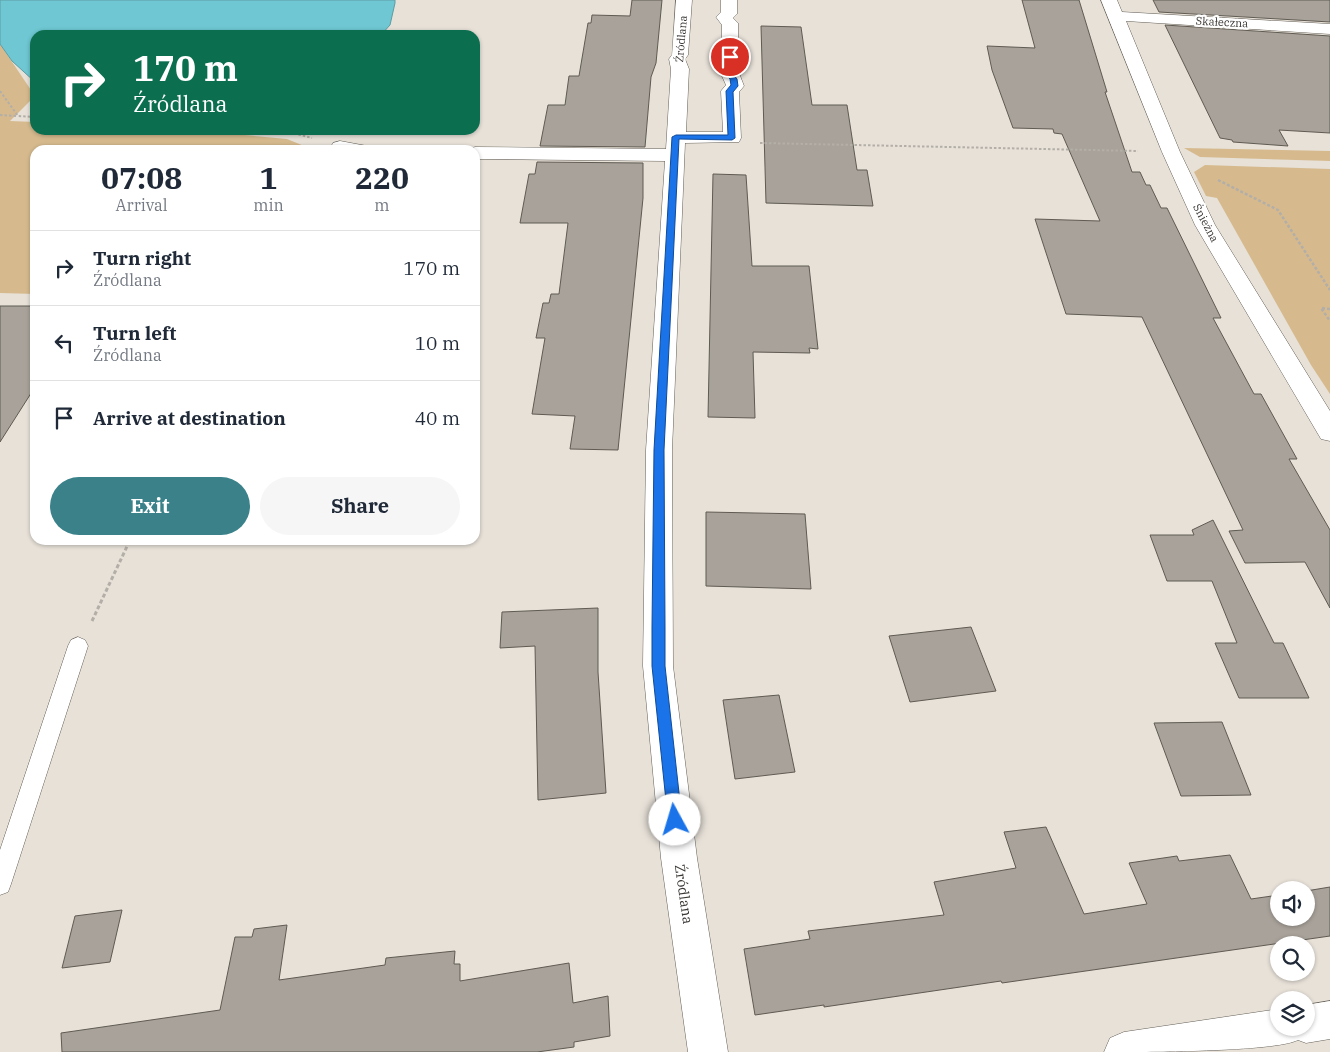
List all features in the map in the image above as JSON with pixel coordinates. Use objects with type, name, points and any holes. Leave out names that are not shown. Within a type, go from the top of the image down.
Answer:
[{"type":"street","name":"Źródlana","points":[[684,0],[680,56],[677,59],[680,69],[659,450],[658,666],[679,858],[708,1052]]},
{"type":"street","points":[[480,153],[675,146],[732,138],[730,91],[735,86],[734,79],[730,74],[730,24],[725,21],[724,17],[729,14],[729,0]]},
{"type":"street","name":"Skałeczna","points":[[1112,8],[1330,29]]},
{"type":"street","name":"Śnieżna","points":[[1112,8],[1172,152],[1205,225],[1330,432]]},
{"type":"street","points":[[1315,1022],[1330,1020]]},
{"type":"street","points":[[1124,1052],[1270,1030]]},
{"type":"lane","points":[[0,884],[78,646]]},
{"type":"path","points":[[0,91],[18,116]]},
{"type":"path","points":[[0,115],[30,117]]},
{"type":"path","points":[[732,138],[743,143],[1172,152]]},
{"type":"path","points":[[1213,177],[1278,210],[1330,290]]},
{"type":"path","points":[[1330,309],[1322,308],[1330,321]]},
{"type":"path","points":[[78,646],[96,616],[128,545]]},
{"type":"shaded area","points":[[0,44],[30,89],[30,101],[10,121],[30,122],[30,135],[244,135],[287,139],[302,145],[30,145],[30,294],[0,293]]},
{"type":"shaded area","points":[[1184,148],[1330,151],[1330,161],[1200,157]]},
{"type":"shaded area","points":[[1205,165],[1330,169],[1330,394],[1311,365],[1217,198],[1206,196],[1194,172]]},
{"type":"water","points":[[0,0],[395,0],[390,25],[386,30],[30,30],[30,77],[12,61],[0,44]]},
{"type":"building","points":[[632,0],[662,0],[656,63],[651,77],[645,147],[540,146],[548,105],[565,105],[569,76],[579,76],[588,23],[591,23],[592,15],[630,16]]},
{"type":"building","points":[[1022,0],[1079,0],[1107,92],[1105,92],[1132,172],[1140,172],[1146,185],[1150,185],[1161,208],[1167,208],[1221,318],[1213,318],[1254,394],[1261,394],[1297,459],[1289,459],[1330,530],[1330,608],[1305,562],[1245,563],[1229,531],[1243,530],[1142,317],[1066,314],[1035,219],[1100,221],[1062,134],[1054,133],[1053,129],[1013,128],[992,70],[987,46],[1035,48]]},
{"type":"building","points":[[1153,0],[1330,0],[1330,22],[1159,12]]},
{"type":"building","points":[[1165,25],[1330,36],[1330,133],[1279,130],[1288,146],[1233,142],[1232,140],[1220,138]]},
{"type":"building","points":[[761,26],[801,27],[812,105],[847,105],[857,170],[867,170],[873,206],[766,203]]},
{"type":"building","points":[[537,162],[643,163],[643,198],[618,450],[570,449],[575,416],[532,414],[545,338],[536,338],[543,303],[549,303],[551,294],[559,294],[568,223],[520,223],[529,174],[535,174]]},
{"type":"building","points":[[713,174],[746,175],[752,266],[809,266],[818,349],[809,348],[810,353],[753,352],[755,418],[708,417]]},
{"type":"building","points":[[0,306],[30,306],[30,395],[0,442]]},
{"type":"building","points":[[706,512],[805,514],[811,589],[706,586]]},
{"type":"building","points":[[1213,520],[1274,643],[1283,643],[1309,698],[1239,698],[1215,643],[1237,643],[1212,581],[1167,581],[1150,535],[1194,535],[1192,530]]},
{"type":"building","points":[[598,608],[598,672],[606,793],[538,800],[535,646],[500,648],[502,612]]},
{"type":"building","points":[[971,627],[996,691],[910,702],[889,636]]},
{"type":"building","points":[[779,695],[795,772],[735,779],[723,700]]},
{"type":"building","points":[[1222,722],[1251,795],[1181,796],[1154,723]]},
{"type":"building","points":[[1046,827],[1084,914],[1147,904],[1129,863],[1177,856],[1179,861],[1230,855],[1251,899],[1270,896],[1270,926],[1315,926],[1315,890],[1330,887],[1330,936],[1315,938],[1315,936],[1270,936],[1270,945],[1002,983],[1001,981],[824,1007],[824,1005],[755,1015],[744,949],[810,939],[808,931],[944,915],[934,882],[1016,868],[1004,832]]},
{"type":"building","points":[[122,910],[110,962],[62,968],[75,916]]},
{"type":"building","points":[[287,925],[279,980],[385,965],[386,958],[455,951],[454,964],[460,964],[460,981],[569,963],[573,1003],[608,996],[610,1036],[574,1042],[574,1047],[537,1052],[62,1052],[61,1033],[220,1010],[235,937],[252,937],[254,929]]},
{"type":"route","points":[[675,820],[658,666],[658,627],[659,450],[676,137],[732,138],[730,91],[735,86],[734,79],[730,74],[730,57]]}]
